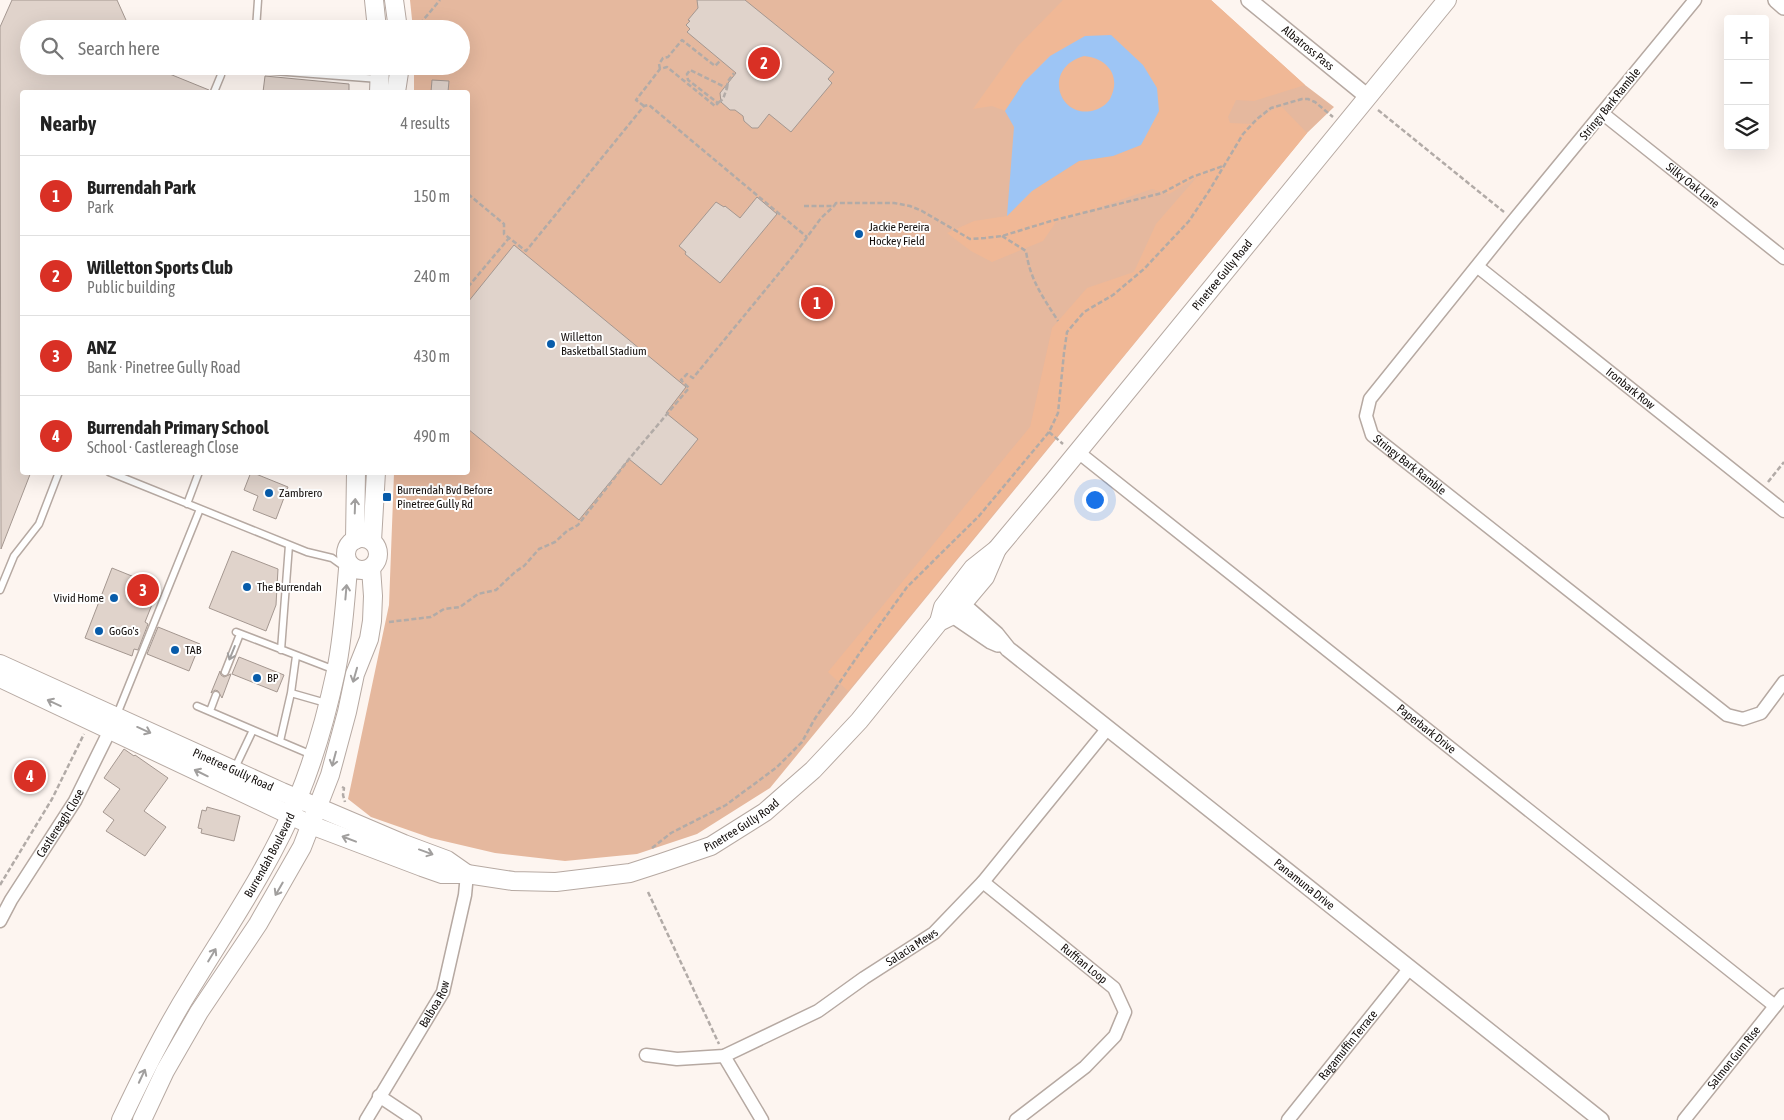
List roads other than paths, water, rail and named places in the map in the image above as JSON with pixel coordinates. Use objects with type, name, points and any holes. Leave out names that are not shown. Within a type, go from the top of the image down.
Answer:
[{"type":"main road","points":[[374,0],[376,20]]},
{"type":"main road","points":[[394,0],[401,20]]},
{"type":"main road","name":"Pinetree Gully Road","points":[[0,664],[114,723],[231,778],[290,815],[311,825],[442,874],[467,874],[513,881],[547,882],[590,878],[630,873],[711,846],[765,812],[813,770],[858,720],[950,609],[985,577],[998,549],[1072,449],[1373,102],[1447,0]]},
{"type":"main road","points":[[396,90],[399,75]]},
{"type":"main road","points":[[356,475],[363,541]]},
{"type":"main road","points":[[363,541],[375,475]]},
{"type":"main road","points":[[363,541],[378,550],[377,562],[371,568],[360,570],[349,567],[346,556],[351,543],[363,541]]},
{"type":"main road","name":"Burrendah Boulevard","points":[[121,1120],[148,1062],[258,876],[298,798],[328,703],[336,671],[349,567]]},
{"type":"main road","name":"Burrendah Boulevard","points":[[142,1120],[165,1071],[199,1012],[280,888],[302,847],[330,775],[355,674],[369,639],[373,596],[371,568]]},
{"type":"main road","name":"Pinetree Gully Road","points":[[0,678],[114,723]]},
{"type":"main road","name":"Pinetree Gully Road","points":[[231,778],[298,798],[404,844],[447,860],[467,874]]},
{"type":"street","name":"Albatross Pass","points":[[1249,0],[1373,102]]},
{"type":"street","name":"Stringy Bark Ramble","points":[[1695,0],[1370,399],[1366,416],[1372,434],[1727,715],[1744,719],[1761,713],[1784,682]]},
{"type":"street","points":[[1776,0],[1784,6]]},
{"type":"street","name":"Silky Oak Lane","points":[[1602,113],[1784,258]]},
{"type":"street","name":"Ironbark Row","points":[[1478,267],[1784,511]]},
{"type":"street","name":"Paperbark Drive","points":[[1072,449],[1775,1006]]},
{"type":"street","name":"Panamuna Drive","points":[[950,609],[996,634],[1008,649],[1600,1120]]},
{"type":"street","name":"Castlereagh Close","points":[[0,921],[11,900],[75,801],[114,723]]},
{"type":"street","name":"Salacia Mews","points":[[646,1054],[677,1059],[724,1056],[818,1011],[864,978],[934,933],[983,882],[1108,728]]},
{"type":"street","name":"Balboa Row","points":[[366,1120],[442,992],[465,895],[467,874]]},
{"type":"street","name":"Ruffian Loop","points":[[983,882],[1004,901],[1114,988],[1124,1012],[1115,1036],[1085,1067],[1016,1120]]},
{"type":"street","name":"Ragamuffin Terrace","points":[[1288,1120],[1409,969]]},
{"type":"street","name":"Salmon Gum Rise","points":[[1684,1120],[1784,995]]},
{"type":"street","points":[[724,1056],[762,1120]]},
{"type":"street","points":[[379,1096],[415,1120]]},
{"type":"lane","points":[[257,20],[258,0]]},
{"type":"lane","points":[[215,90],[220,75]]},
{"type":"lane","points":[[317,75],[380,79]]},
{"type":"lane","points":[[0,590],[14,556],[39,524],[58,475]]},
{"type":"lane","points":[[116,475],[307,552],[332,558],[349,567]]},
{"type":"lane","points":[[187,504],[198,475]]},
{"type":"lane","points":[[114,723],[200,509]]},
{"type":"lane","points":[[281,650],[289,545]]},
{"type":"lane","points":[[225,672],[238,633],[336,671]]},
{"type":"lane","points":[[280,741],[291,693],[296,656]]},
{"type":"lane","points":[[291,693],[328,703]]},
{"type":"lane","points":[[210,711],[216,695]]},
{"type":"lane","points":[[197,706],[312,756]]},
{"type":"lane","points":[[231,778],[254,730]]},
{"type":"water","points":[[1111,35],[1143,65],[1157,88],[1159,111],[1141,145],[1113,156],[1079,161],[1032,191],[1007,216],[1014,127],[1005,111],[1024,82],[1050,56],[1085,36]],"holes":[[[1084,56],[1092,57],[1105,64],[1110,70],[1113,76],[1113,91],[1110,99],[1104,106],[1095,110],[1082,111],[1072,108],[1064,101],[1060,92],[1059,81],[1063,71],[1071,62]]]},
{"type":"place","name":"Willetton Sports Club","points":[[764,63]]},
{"type":"place","name":"Jackie Pereira Hockey Field","points":[[859,234]]},
{"type":"place","name":"Burrendah Park","points":[[817,303]]},
{"type":"place","name":"Willetton Basketball Stadium","points":[[551,344]]},
{"type":"place","name":"Zambrero","points":[[269,493]]},
{"type":"place","name":"Burrendah Bvd Before Pinetree Gully Rd","points":[[387,497]]},
{"type":"place","name":"The Burrendah","points":[[247,587]]},
{"type":"place","name":"ANZ","points":[[143,590]]},
{"type":"place","name":"Vivid Home","points":[[114,598]]},
{"type":"place","name":"GoGo's","points":[[99,631]]},
{"type":"place","name":"TAB","points":[[175,650]]},
{"type":"place","name":"BP","points":[[257,678]]},
{"type":"place","name":"Burrendah Primary School","points":[[30,776]]}]
